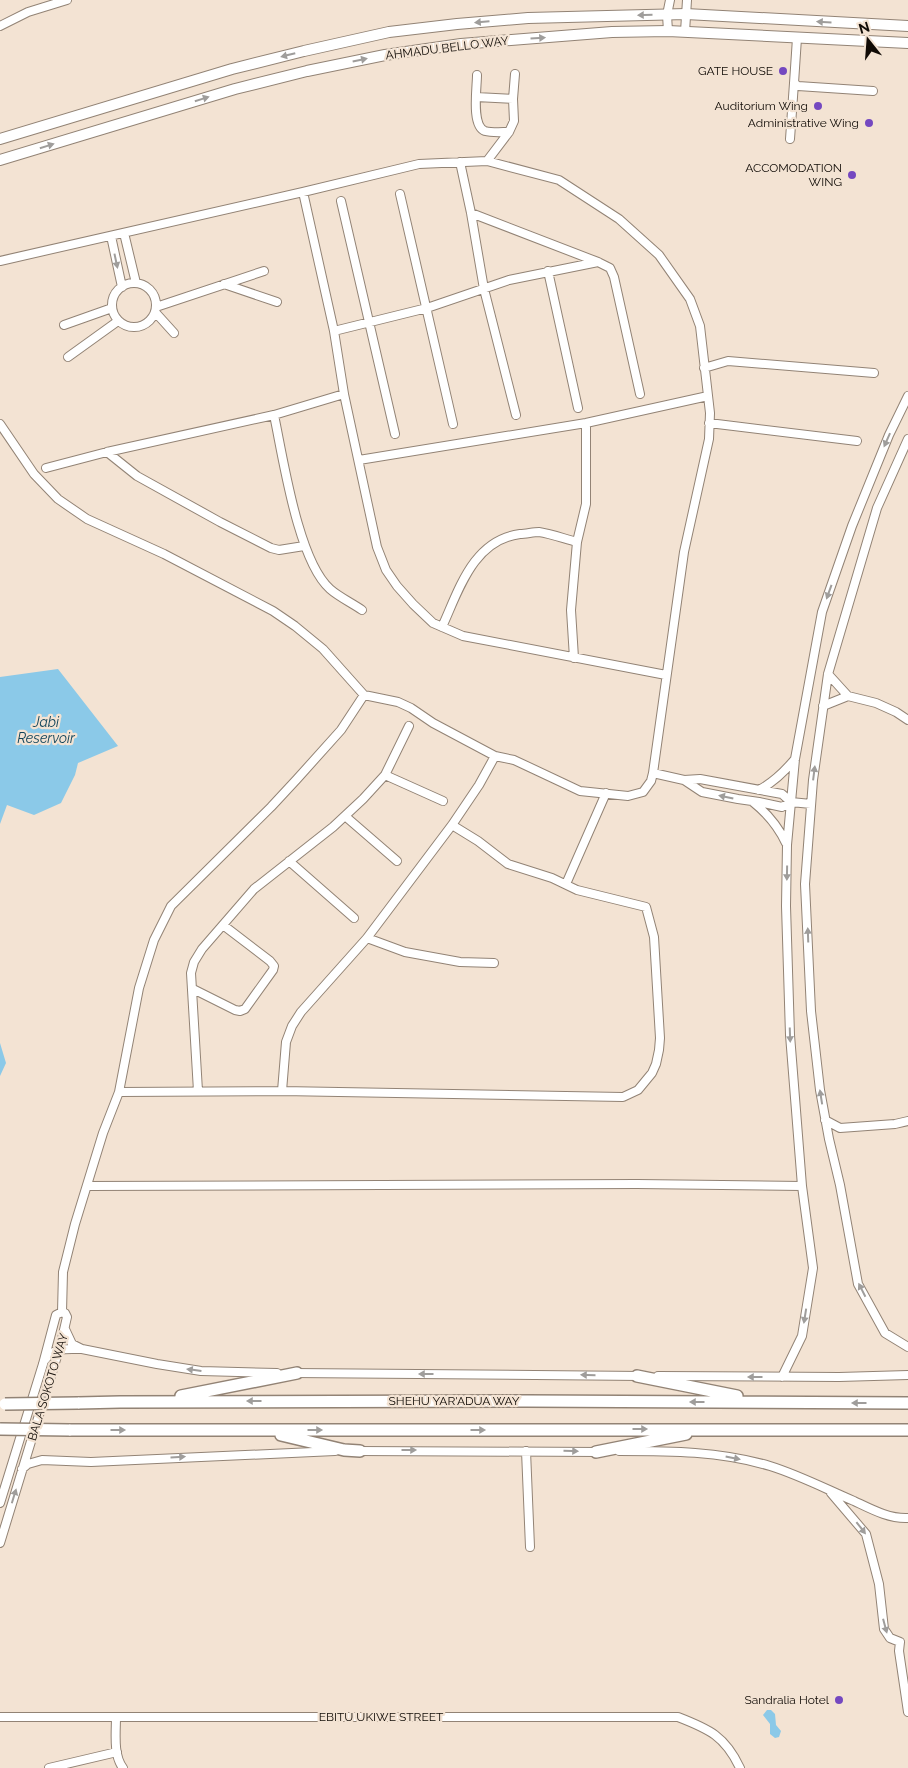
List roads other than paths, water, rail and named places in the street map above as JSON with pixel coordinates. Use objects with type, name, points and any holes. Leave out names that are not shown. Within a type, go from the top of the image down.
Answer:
[{"type":"highway","points":[[120,1402],[179,1397],[297,1373]]},
{"type":"highway","points":[[637,1376],[763,1402]]},
{"type":"highway","name":"SHEHU YAR'ADUA WAY","points":[[3,1404],[120,1402],[908,1403]]},
{"type":"highway","points":[[0,1429],[908,1430]]},
{"type":"highway","points":[[596,1452],[686,1434],[742,1429]]},
{"type":"highway","points":[[207,1430],[283,1435],[338,1449],[360,1451]]},
{"type":"main road","name":"AHMADU BELLO WAY","points":[[0,139],[232,69],[382,34],[457,24],[528,18],[686,14],[908,26]]},
{"type":"main road","name":"AHMADU BELLO WAY","points":[[0,160],[235,88],[385,55],[462,44],[612,32],[668,31],[908,44]]},
{"type":"street","points":[[0,26],[28,12],[67,0]]},
{"type":"street","points":[[668,31],[667,15],[670,0]]},
{"type":"street","points":[[685,32],[687,0]]},
{"type":"street","points":[[790,140],[797,38]]},
{"type":"street","points":[[486,161],[509,132],[514,121],[515,74]]},
{"type":"street","points":[[477,75],[476,120],[480,128],[486,131],[509,132]]},
{"type":"street","points":[[794,83],[798,86],[873,92]]},
{"type":"street","points":[[476,97],[513,99]]},
{"type":"street","points":[[0,261],[419,164],[486,161],[559,180],[619,219],[659,255],[690,299],[700,326],[708,396],[709,439],[684,552],[651,781],[643,792],[628,796],[580,791],[514,760],[495,756],[433,723],[405,705],[364,695],[323,649],[296,626],[273,611],[164,554],[87,518],[58,499],[34,474],[0,424]]},
{"type":"street","points":[[460,162],[484,289],[516,414]]},
{"type":"street","points":[[303,192],[334,331],[344,394],[377,547],[386,570],[397,586],[433,623],[463,636],[666,675]]},
{"type":"street","points":[[400,194],[453,424]]},
{"type":"street","points":[[341,201],[395,434]]},
{"type":"street","points":[[471,214],[610,268],[614,277],[640,394]]},
{"type":"street","points":[[124,233],[136,283]]},
{"type":"street","points":[[111,236],[122,286]]},
{"type":"street","points":[[334,331],[427,308],[509,280],[598,262]]},
{"type":"street","points":[[174,333],[156,310],[153,293],[146,286],[136,283],[122,286],[113,298],[112,308],[118,321],[127,326],[137,327],[150,320],[156,310],[264,271]]},
{"type":"street","points":[[548,271],[578,408]]},
{"type":"street","points":[[224,284],[277,302]]},
{"type":"street","points":[[64,325],[112,308]]},
{"type":"street","points":[[68,357],[118,321]]},
{"type":"street","points":[[704,368],[728,361],[874,373]]},
{"type":"street","points":[[46,468],[107,452],[274,415],[344,394]]},
{"type":"street","points":[[358,460],[586,423],[708,396]]},
{"type":"street","points":[[782,1377],[802,1336],[812,1268],[802,1186],[790,1034],[786,906],[787,845],[795,759],[822,612],[855,517],[908,396]]},
{"type":"street","points":[[274,415],[304,546],[319,576],[330,589],[362,610]]},
{"type":"street","points":[[574,658],[571,610],[577,542],[586,504],[586,423]]},
{"type":"street","points":[[709,423],[857,441]]},
{"type":"street","points":[[908,439],[876,508],[828,674],[811,804],[805,884],[811,1011],[820,1090],[828,1139],[840,1185],[858,1284],[885,1333],[908,1347]]},
{"type":"street","points":[[107,452],[137,476],[271,548],[279,550],[304,546]]},
{"type":"street","points":[[442,627],[470,567],[481,553],[496,542],[512,535],[538,532],[577,542]]},
{"type":"street","points":[[828,674],[848,696],[876,703],[908,720]]},
{"type":"street","points":[[62,1312],[63,1272],[102,1133],[119,1092],[139,988],[154,940],[171,906],[271,808],[341,730],[364,695]]},
{"type":"street","points":[[823,706],[848,696]]},
{"type":"street","points":[[198,1091],[191,973],[194,962],[202,949],[254,890],[345,816],[385,775],[409,726]]},
{"type":"street","points":[[282,1091],[286,1042],[292,1026],[301,1012],[367,938],[452,825],[479,785],[495,756]]},
{"type":"street","points":[[759,790],[779,776],[795,759]]},
{"type":"street","points":[[653,773],[684,780],[700,779],[782,794],[791,802]]},
{"type":"street","points":[[385,775],[443,801]]},
{"type":"street","points":[[684,780],[702,792],[782,807],[791,802],[811,804]]},
{"type":"street","points":[[566,884],[606,794]]},
{"type":"street","points":[[752,801],[768,814],[779,829],[787,845]]},
{"type":"street","points":[[345,816],[397,861]]},
{"type":"street","points":[[119,1092],[282,1091],[623,1097],[638,1090],[656,1064],[660,1038],[654,937],[646,907],[577,890],[552,878],[508,864],[478,841],[452,825]]},
{"type":"street","points":[[289,861],[354,918]]},
{"type":"street","points":[[192,989],[240,1011],[245,1009],[273,970],[274,966],[270,961],[223,925]]},
{"type":"street","points":[[367,938],[405,952],[460,962],[494,963]]},
{"type":"street","points":[[825,1120],[840,1128],[895,1124],[908,1121]]},
{"type":"street","points":[[828,1139],[840,1128]]},
{"type":"street","points":[[87,1186],[637,1184],[802,1186]]},
{"type":"street","name":"BALA SOKOTO WAY","points":[[0,1502],[44,1364],[56,1315],[62,1312],[67,1317],[65,1329],[0,1543]]},
{"type":"street","points":[[65,1329],[72,1344],[82,1349]]},
{"type":"street","points":[[44,1364],[47,1356],[59,1349],[82,1349],[201,1371],[782,1377],[908,1375]]},
{"type":"street","points":[[21,1436],[22,1446],[28,1454],[42,1460]]},
{"type":"street","points":[[22,1469],[31,1463],[42,1460],[91,1462],[244,1454],[360,1451],[704,1452],[770,1466],[881,1513],[908,1518]]},
{"type":"street","points":[[526,1451],[530,1547]]},
{"type":"street","points":[[830,1491],[866,1534],[874,1560],[884,1628],[890,1638],[904,1641],[899,1651],[908,1712]]},
{"type":"street","points":[[899,1651],[908,1650]]},
{"type":"street","name":"EBITU UKIWE STREET","points":[[0,1717],[678,1717],[714,1733],[725,1743],[736,1758],[740,1768]]},
{"type":"street","points":[[116,1717],[117,1752],[119,1763],[123,1768]]},
{"type":"street","points":[[49,1768],[117,1752]]},
{"type":"water","name":"Jabi Reservoir","points":[[58,669],[118,746],[78,763],[75,775],[61,803],[34,815],[7,805],[0,824],[0,677]]},
{"type":"water","points":[[0,1043],[6,1063],[0,1076]]},
{"type":"water","points":[[767,1710],[771,1710],[775,1714],[776,1725],[781,1731],[779,1737],[775,1738],[770,1734],[770,1724],[763,1715]]},
{"type":"place","name":"GATE HOUSE","points":[[783,71]]},
{"type":"place","name":"Auditorium Wing","points":[[818,106]]},
{"type":"place","name":"Administrative Wing","points":[[869,123]]},
{"type":"place","name":"ACCOMODATION WING","points":[[852,175]]},
{"type":"place","name":"Sandralia Hotel","points":[[839,1700]]}]
